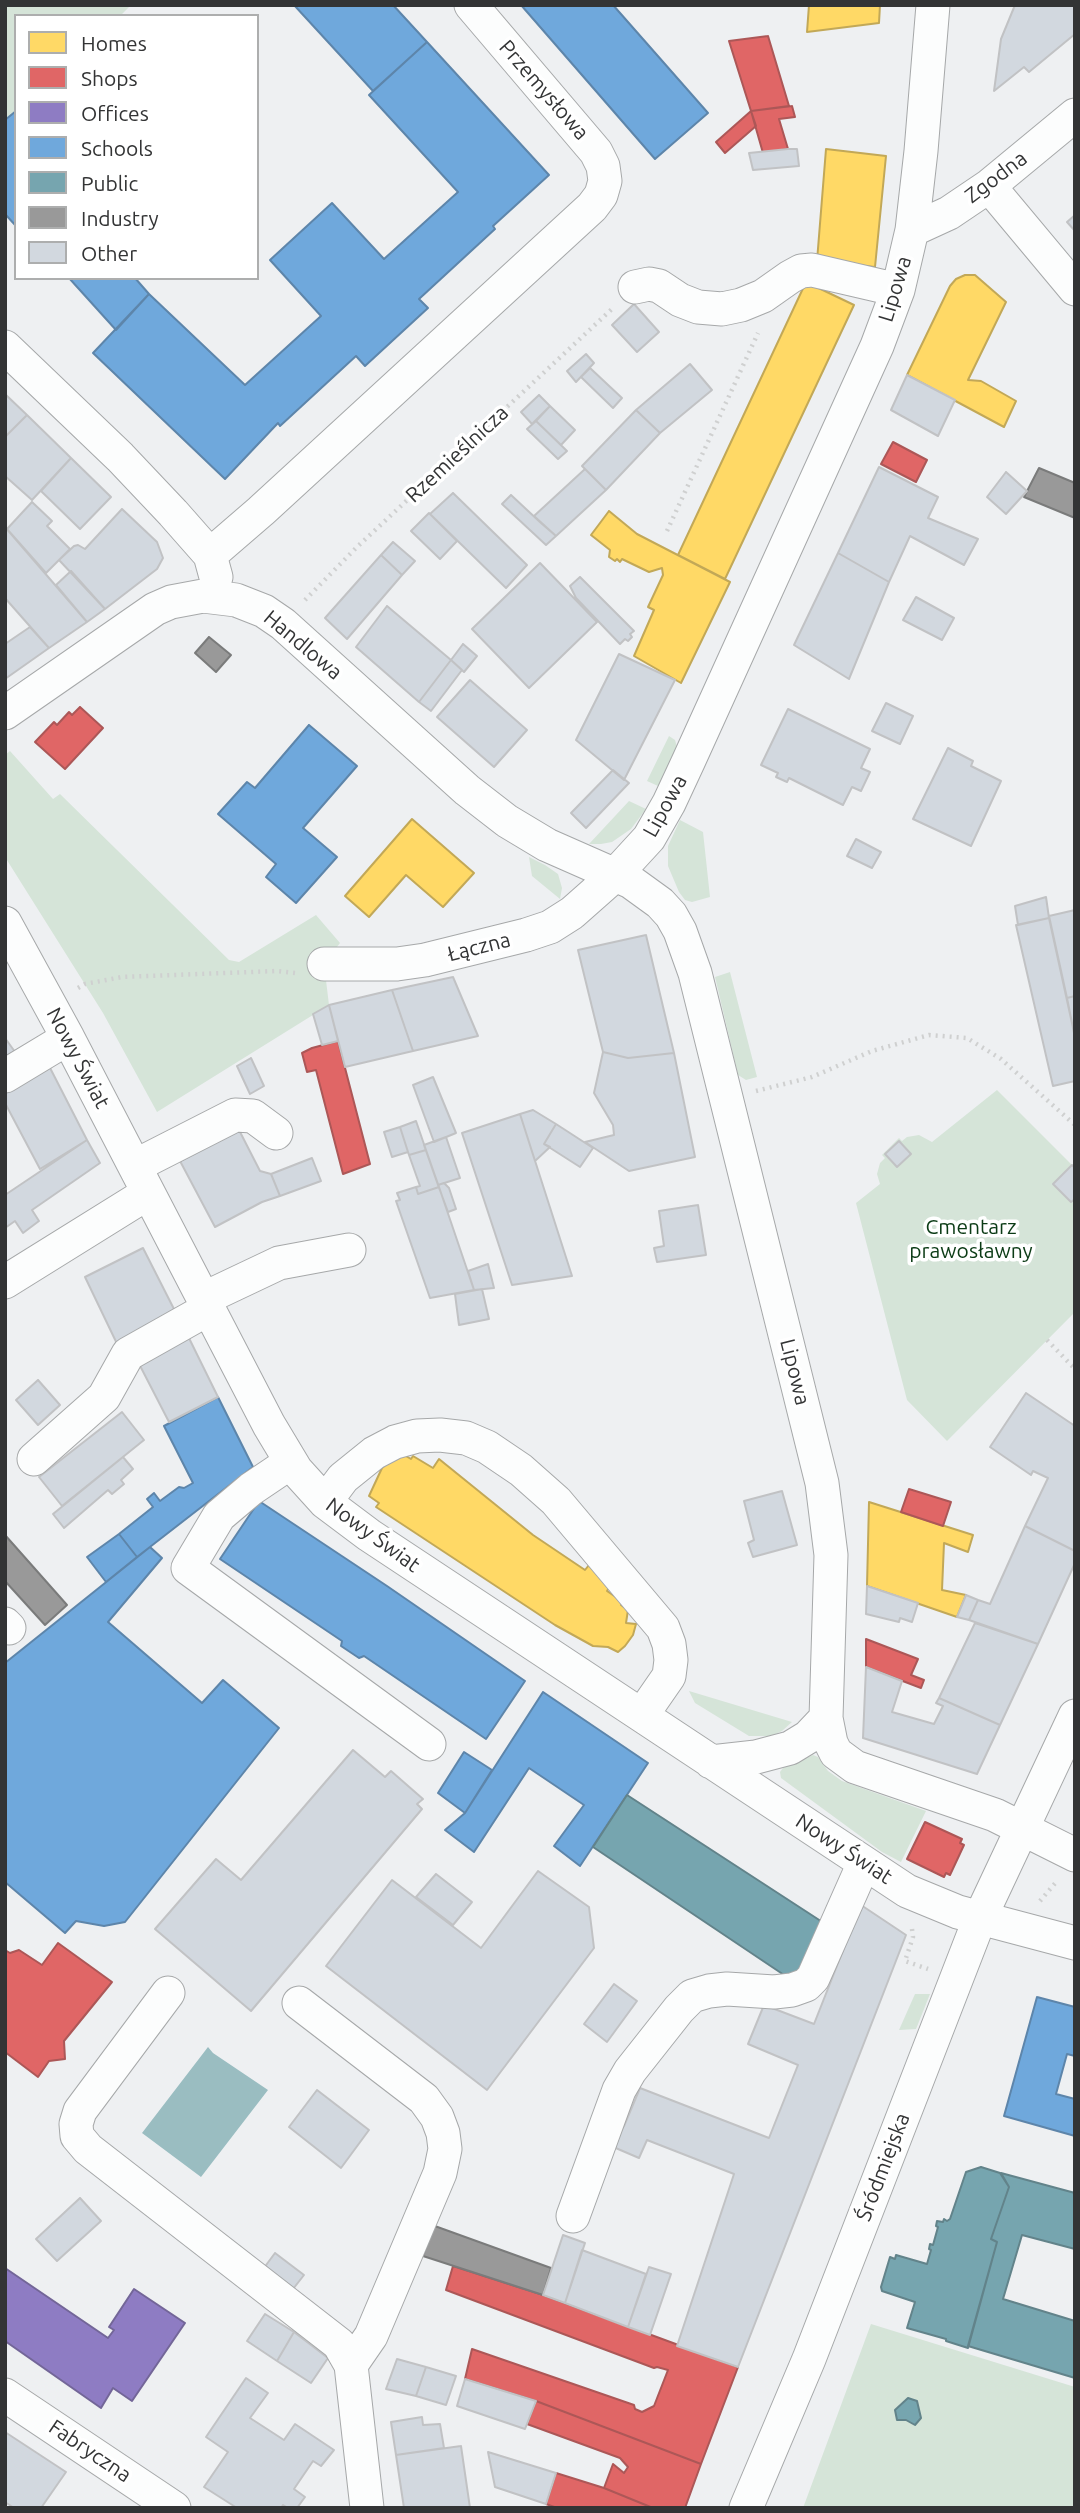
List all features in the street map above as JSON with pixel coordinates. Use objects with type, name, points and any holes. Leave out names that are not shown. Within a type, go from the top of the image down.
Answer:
[{"type":"street","name":"Przemysłowa","points":[[210,555],[592,207],[601,195],[605,181],[603,166],[596,152],[471,5]]},
{"type":"street","name":"Lipowa","points":[[827,1718],[832,1583],[828,1519],[813,1443],[695,973],[680,931],[671,915],[639,887],[615,875],[649,838],[669,803],[866,371],[898,290],[912,230],[933,5]]},
{"type":"street","name":"Zgodna","points":[[912,230],[949,213],[989,186],[1075,115]]},
{"type":"street","points":[[989,186],[1075,289]]},
{"type":"street","points":[[635,288],[649,284],[659,286],[680,300],[698,307],[722,309],[763,296],[801,271],[812,270],[898,290]]},
{"type":"street","points":[[5,347],[120,457],[210,555],[221,597],[186,598],[155,609],[6,710]]},
{"type":"street","name":"Handlowa","points":[[221,597],[251,605],[283,624],[467,790],[507,821],[547,845],[615,875]]},
{"type":"street","name":"Łączna","points":[[312,969],[425,960],[526,935],[550,927],[572,913],[615,875]]},
{"type":"street","name":"Nowy Świat","points":[[5,923],[15,964],[68,1038],[260,1410],[291,1462],[325,1502],[369,1535],[864,1863],[926,1901],[1075,1943]]},
{"type":"street","points":[[5,1076],[68,1038]]},
{"type":"street","points":[[5,1282],[235,1115],[253,1116],[276,1133]]},
{"type":"street","points":[[34,1460],[104,1397],[128,1354],[206,1304],[279,1263],[349,1250]]},
{"type":"street","points":[[325,1502],[343,1478],[374,1453],[395,1442],[417,1436],[440,1435],[466,1438],[487,1447],[521,1470],[556,1501],[663,1628],[671,1660],[669,1676],[642,1715]]},
{"type":"street","points":[[291,1462],[251,1489],[219,1516],[188,1568],[429,1744]]},
{"type":"street","name":"Śródmiejska","points":[[746,2508],[809,2359],[980,1918],[1075,1716]]},
{"type":"street","points":[[711,1762],[756,1757],[790,1748],[808,1737],[827,1718]]},
{"type":"street","points":[[827,1718],[828,1731],[836,1753],[855,1767],[970,1806],[1022,1828],[1066,1868]]},
{"type":"street","points":[[573,2216],[619,2090],[630,2071],[679,2009],[692,1996],[709,1991],[727,1989],[774,1992],[806,1985],[813,1978],[864,1863]]},
{"type":"street","points":[[168,1993],[80,2111],[76,2124],[78,2136],[88,2149],[339,2344],[351,2365],[367,2508]]},
{"type":"street","points":[[299,2003],[424,2099],[437,2117],[443,2133],[445,2149],[440,2173],[371,2336],[351,2365]]},
{"type":"street","name":"Fabryczna","points":[[5,2395],[174,2508]]},
{"type":"path","points":[[667,531],[780,285]]},
{"type":"path","name":"Rzemieślnicza","points":[[283,624],[357,547],[635,288]]},
{"type":"path","points":[[75,990],[85,984],[122,977],[312,969]]},
{"type":"path","points":[[726,1098],[812,1077],[872,1051],[929,1035],[967,1038],[1001,1059],[1075,1125]]},
{"type":"path","points":[[1047,1340],[1075,1369]]},
{"type":"path","points":[[1032,1910],[1066,1868]]},
{"type":"path","points":[[902,1922],[912,1929],[913,1937],[905,1961],[937,1973]]},
{"type":"green space","points":[[5,5],[131,5],[122,14],[14,14],[14,113],[5,120]]},
{"type":"green space","points":[[669,736],[675,740],[677,747],[658,786],[647,781]]},
{"type":"green space","points":[[10,751],[53,799],[60,794],[229,960],[239,962],[316,915],[340,943],[324,964],[329,1005],[157,1112],[103,1013],[5,857],[5,755]]},
{"type":"green space","points":[[629,801],[646,809],[631,829],[612,842],[589,844]]},
{"type":"green space","points":[[680,820],[703,832],[710,897],[692,902],[685,900],[679,892],[668,866],[668,846]]},
{"type":"green space","points":[[529,857],[558,874],[562,888],[560,899],[532,876]]},
{"type":"green space","points":[[730,972],[757,1077],[746,1080],[738,1075],[715,977]]},
{"type":"green space","name":"Cmentarz prawosławny","points":[[997,1090],[1075,1168],[1075,1312],[947,1441],[907,1400],[856,1203],[880,1184],[877,1174],[880,1163],[885,1158],[882,1155],[899,1138],[902,1141],[907,1137],[919,1135],[932,1142]]},
{"type":"green space","points":[[689,1691],[792,1722],[771,1736],[749,1736],[695,1703]]},
{"type":"green space","points":[[813,1755],[842,1781],[926,1811],[901,1862],[882,1852],[781,1778],[780,1772],[783,1768]]},
{"type":"green space","points":[[915,1994],[930,1994],[916,2029],[899,2030]]},
{"type":"green space","points":[[871,2324],[1075,2387],[1075,2508],[803,2508]]},
{"type":"water","points":[[208,2047],[268,2090],[201,2177],[142,2133]]},
{"type":"building: Homes","points":[[809,5],[880,5],[879,23],[807,32]]},
{"type":"building: Homes","points":[[826,149],[886,156],[875,267],[817,261]]},
{"type":"building: Homes","points":[[965,275],[975,275],[1006,302],[968,380],[981,381],[1016,401],[1004,427],[907,375],[950,286]]},
{"type":"building: Homes","points":[[806,282],[854,305],[725,579],[678,555]]},
{"type":"building: Homes","points":[[609,511],[637,534],[730,582],[681,683],[634,656],[654,610],[648,607],[663,575],[662,568],[649,572],[622,559],[620,562],[609,557],[610,550],[591,535]]},
{"type":"building: Homes","points":[[412,819],[474,873],[443,907],[406,875],[369,917],[345,896]]},
{"type":"building: Homes","points":[[399,1452],[411,1459],[413,1456],[433,1468],[439,1459],[533,1535],[585,1570],[589,1565],[613,1581],[607,1591],[623,1602],[621,1605],[628,1610],[626,1623],[636,1624],[633,1635],[625,1646],[618,1652],[608,1647],[593,1646],[555,1625],[376,1507],[379,1503],[369,1496],[382,1468]]},
{"type":"building: Homes","points":[[869,1502],[973,1535],[968,1552],[944,1543],[942,1590],[966,1595],[957,1617],[867,1586]]},
{"type":"building: Shops","points":[[768,36],[789,106],[751,111],[729,41]]},
{"type":"building: Shops","points":[[792,106],[795,117],[779,119],[788,149],[763,153],[751,111]]},
{"type":"building: Shops","points":[[751,111],[756,126],[725,153],[716,142]]},
{"type":"building: Shops","points":[[893,442],[927,460],[916,482],[881,464]]},
{"type":"building: Shops","points":[[80,707],[103,728],[65,769],[35,742],[54,722],[57,725],[69,712],[72,715]]},
{"type":"building: Shops","points":[[338,1041],[370,1164],[343,1174],[316,1070],[307,1072],[302,1053]]},
{"type":"building: Shops","points":[[909,1489],[951,1502],[943,1526],[901,1512]]},
{"type":"building: Shops","points":[[866,1639],[918,1659],[911,1675],[924,1680],[921,1688],[866,1667]]},
{"type":"building: Shops","points":[[925,1822],[962,1839],[960,1843],[964,1845],[950,1875],[946,1873],[944,1877],[907,1859]]},
{"type":"building: Shops","points":[[58,1943],[112,1982],[64,2041],[65,2059],[49,2061],[38,2077],[5,2052],[5,1950],[10,1953],[19,1950],[42,1965]]},
{"type":"building: Shops","points":[[453,2266],[543,2295],[738,2367],[701,2464],[536,2401],[465,2379],[472,2349],[634,2405],[635,2409],[642,2412],[654,2406],[668,2370],[654,2368],[446,2290]]},
{"type":"building: Shops","points":[[536,2401],[701,2464],[685,2508],[653,2508],[604,2488],[613,2464],[624,2473],[628,2467],[620,2458],[527,2424]]},
{"type":"building: Shops","points":[[556,2473],[604,2488],[653,2508],[557,2508],[546,2504]]},
{"type":"building: Offices","points":[[5,2268],[108,2338],[114,2330],[109,2327],[134,2289],[185,2323],[132,2401],[113,2388],[101,2408],[5,2341]]},
{"type":"building: Schools","points":[[294,5],[393,5],[427,42],[373,91]]},
{"type":"building: Schools","points":[[521,5],[613,5],[708,113],[655,159]]},
{"type":"building: Schools","points":[[427,42],[549,175],[419,299],[428,308],[365,366],[356,356],[280,426],[278,423],[225,479],[93,353],[149,294],[245,385],[321,316],[270,260],[332,203],[384,259],[458,192],[369,95]]},
{"type":"building: Schools","points":[[14,113],[14,224],[5,214],[5,120]]},
{"type":"building: Schools","points":[[71,280],[137,280],[149,294],[116,330]]},
{"type":"building: Schools","points":[[309,725],[357,766],[303,828],[337,857],[296,903],[266,877],[276,864],[218,814],[247,782],[255,788]]},
{"type":"building: Schools","points":[[218,1397],[253,1467],[137,1557],[119,1534],[153,1507],[147,1499],[154,1493],[160,1501],[179,1487],[184,1488],[193,1483],[164,1426]]},
{"type":"building: Schools","points":[[259,1501],[525,1681],[486,1739],[364,1656],[359,1658],[341,1646],[342,1641],[220,1559]]},
{"type":"building: Schools","points":[[119,1534],[137,1557],[106,1582],[87,1557]]},
{"type":"building: Schools","points":[[150,1547],[162,1558],[108,1622],[202,1703],[223,1680],[279,1728],[125,1922],[104,1926],[76,1921],[65,1933],[5,1882],[5,1663]]},
{"type":"building: Schools","points":[[543,1692],[648,1763],[580,1866],[554,1846],[584,1805],[529,1768],[474,1852],[445,1830],[465,1813]]},
{"type":"building: Schools","points":[[464,1752],[492,1770],[465,1813],[438,1793]]},
{"type":"building: Schools","points":[[1037,1997],[1075,2007],[1075,2056],[1067,2054],[1056,2094],[1075,2099],[1075,2136],[1004,2116]]},
{"type":"building: Public","points":[[627,1795],[830,1927],[793,1981],[593,1847]]},
{"type":"building: Public","points":[[981,2167],[1000,2173],[1009,2187],[991,2239],[997,2242],[968,2348],[907,2328],[915,2302],[882,2291],[881,2287],[890,2257],[895,2259],[896,2255],[927,2264],[930,2244],[933,2245],[938,2227],[937,2221],[950,2219],[966,2172]]},
{"type":"building: Public","points":[[1001,2173],[1075,2193],[1075,2249],[1022,2235],[1003,2299],[1075,2321],[1075,2378],[968,2346],[997,2242],[991,2239],[1009,2187]]},
{"type":"building: Public","points":[[908,2398],[917,2401],[921,2418],[915,2425],[906,2420],[897,2420],[895,2410]]},
{"type":"building: Industry","points":[[1039,468],[1075,483],[1075,518],[1024,497]]},
{"type":"building: Industry","points":[[209,637],[231,655],[216,672],[195,653]]},
{"type":"building: Industry","points":[[5,1535],[67,1605],[45,1625],[5,1581]]},
{"type":"building: Industry","points":[[432,2225],[551,2268],[543,2295],[423,2256]]},
{"type":"building: Other","points":[[1015,5],[1075,5],[1075,34],[1029,72],[1024,67],[994,91],[1001,39]]},
{"type":"building: Other","points":[[797,149],[799,166],[753,170],[749,153]]},
{"type":"building: Other","points":[[1075,215],[1075,231],[1067,222]]},
{"type":"building: Other","points":[[634,304],[659,332],[637,352],[612,325]]},
{"type":"building: Other","points":[[586,354],[594,363],[576,382],[567,371]]},
{"type":"building: Other","points":[[690,364],[712,390],[660,433],[636,410]]},
{"type":"building: Other","points":[[590,368],[622,398],[613,408],[581,377]]},
{"type":"building: Other","points":[[907,375],[955,400],[938,436],[891,410]]},
{"type":"building: Other","points":[[5,394],[27,415],[5,437]]},
{"type":"building: Other","points":[[539,395],[550,406],[532,424],[521,412]]},
{"type":"building: Other","points":[[550,406],[575,430],[561,445],[536,421]]},
{"type":"building: Other","points":[[636,410],[660,433],[606,490],[582,466]]},
{"type":"building: Other","points":[[27,415],[71,458],[32,500],[5,476],[5,437]]},
{"type":"building: Other","points":[[536,421],[567,451],[558,459],[527,429]]},
{"type":"building: Other","points":[[71,458],[111,497],[80,529],[41,491]]},
{"type":"building: Other","points":[[879,467],[938,497],[928,518],[978,539],[964,565],[910,536],[889,582],[838,553]]},
{"type":"building: Other","points":[[585,469],[606,490],[556,536],[534,516]]},
{"type":"building: Other","points":[[1006,472],[1027,491],[1006,514],[987,497]]},
{"type":"building: Other","points":[[453,493],[527,565],[506,588],[430,514]]},
{"type":"building: Other","points":[[511,495],[556,536],[546,545],[502,504]]},
{"type":"building: Other","points":[[32,502],[52,521],[47,526],[70,549],[46,573],[7,529]]},
{"type":"building: Other","points":[[122,509],[157,542],[163,558],[157,569],[105,609],[59,560],[74,546],[85,549]]},
{"type":"building: Other","points":[[429,513],[457,541],[440,559],[411,531]]},
{"type":"building: Other","points":[[5,527],[87,622],[49,648],[5,598]]},
{"type":"building: Other","points":[[393,542],[415,561],[402,575],[381,555]]},
{"type":"building: Other","points":[[838,553],[889,582],[849,679],[794,645]]},
{"type":"building: Other","points":[[381,555],[402,575],[347,639],[325,618]]},
{"type":"building: Other","points":[[540,563],[597,622],[529,688],[472,629]]},
{"type":"building: Other","points":[[71,571],[105,609],[87,622],[56,585]]},
{"type":"building: Other","points":[[580,577],[634,631],[628,641],[625,639],[620,644],[576,598],[570,586]]},
{"type":"building: Other","points":[[916,597],[954,618],[942,640],[903,620]]},
{"type":"building: Other","points":[[387,606],[451,660],[419,702],[356,647]]},
{"type":"building: Other","points":[[30,627],[49,648],[5,679],[5,644]]},
{"type":"building: Other","points":[[463,644],[477,656],[464,672],[451,660]]},
{"type":"building: Other","points":[[619,654],[675,680],[624,780],[576,740]]},
{"type":"building: Other","points":[[451,660],[462,670],[431,711],[419,702]]},
{"type":"building: Other","points":[[470,680],[527,730],[494,767],[437,717]]},
{"type":"building: Other","points":[[886,703],[913,716],[900,744],[872,731]]},
{"type":"building: Other","points":[[788,709],[870,749],[861,768],[870,772],[861,791],[852,787],[843,805],[789,778],[787,782],[776,777],[778,773],[761,765]]},
{"type":"building: Other","points":[[948,748],[973,761],[971,766],[1001,781],[971,846],[913,819]]},
{"type":"building: Other","points":[[613,770],[629,783],[586,828],[571,813]]},
{"type":"building: Other","points":[[856,839],[881,852],[872,868],[847,856]]},
{"type":"building: Other","points":[[1046,897],[1049,918],[1018,925],[1015,906]]},
{"type":"building: Other","points":[[1075,910],[1075,996],[1067,998],[1049,916]]},
{"type":"building: Other","points":[[1049,918],[1075,1037],[1075,1081],[1053,1086],[1016,925]]},
{"type":"building: Other","points":[[646,935],[674,1053],[628,1058],[603,1052],[578,950]]},
{"type":"building: Other","points":[[453,977],[478,1036],[413,1051],[392,990]]},
{"type":"building: Other","points":[[392,990],[413,1051],[345,1067],[329,1005]]},
{"type":"building: Other","points":[[1075,996],[1075,1033],[1074,1033],[1067,998]]},
{"type":"building: Other","points":[[329,1005],[338,1041],[322,1045],[313,1014]]},
{"type":"building: Other","points":[[5,1038],[18,1056],[5,1065]]},
{"type":"building: Other","points":[[603,1052],[628,1058],[674,1053],[695,1157],[629,1171],[585,1142],[614,1135],[613,1125],[594,1093]]},
{"type":"building: Other","points":[[251,1058],[264,1086],[250,1094],[237,1066]]},
{"type":"building: Other","points":[[47,1062],[87,1140],[40,1169],[5,1103],[5,1088]]},
{"type":"building: Other","points":[[433,1077],[456,1133],[434,1142],[413,1085]]},
{"type":"building: Other","points":[[533,1110],[556,1124],[544,1144],[550,1147],[535,1161],[520,1114]]},
{"type":"building: Other","points":[[520,1114],[572,1276],[512,1285],[462,1133]]},
{"type":"building: Other","points":[[416,1121],[426,1150],[409,1155],[400,1127]]},
{"type":"building: Other","points":[[556,1124],[593,1148],[580,1167],[544,1144]]},
{"type":"building: Other","points":[[400,1127],[408,1152],[392,1157],[384,1132]]},
{"type":"building: Other","points":[[239,1130],[260,1171],[271,1174],[280,1196],[262,1202],[215,1227],[180,1161]]},
{"type":"building: Other","points":[[446,1137],[460,1178],[438,1185],[424,1145]]},
{"type":"building: Other","points":[[87,1140],[100,1163],[32,1210],[39,1221],[23,1233],[15,1221],[5,1228],[5,1195]]},
{"type":"building: Other","points":[[899,1141],[911,1154],[897,1167],[885,1154]]},
{"type":"building: Other","points":[[426,1150],[439,1187],[418,1194],[416,1187],[420,1186],[409,1155]]},
{"type":"building: Other","points":[[312,1158],[321,1181],[280,1196],[271,1174]]},
{"type":"building: Other","points":[[1072,1165],[1075,1168],[1075,1199],[1071,1202],[1053,1184]]},
{"type":"building: Other","points":[[444,1183],[449,1188],[456,1209],[448,1212],[438,1185]]},
{"type":"building: Other","points":[[416,1187],[418,1194],[439,1187],[474,1290],[430,1298],[396,1201],[400,1200],[397,1193]]},
{"type":"building: Other","points":[[698,1205],[706,1255],[657,1262],[654,1248],[664,1246],[659,1211]]},
{"type":"building: Other","points":[[143,1248],[177,1315],[120,1350],[85,1277]]},
{"type":"building: Other","points":[[488,1264],[494,1288],[474,1290],[468,1271]]},
{"type":"building: Other","points":[[482,1289],[489,1319],[459,1325],[455,1294]]},
{"type":"building: Other","points":[[185,1330],[218,1397],[169,1422],[135,1356]]},
{"type":"building: Other","points":[[38,1380],[60,1405],[38,1425],[16,1400]]},
{"type":"building: Other","points":[[1026,1393],[1075,1426],[1075,1551],[1025,1526],[1048,1478],[1033,1471],[1031,1475],[990,1447]]},
{"type":"building: Other","points":[[122,1412],[144,1440],[62,1506],[39,1477]]},
{"type":"building: Other","points":[[123,1457],[133,1469],[121,1480],[124,1484],[112,1494],[108,1490],[64,1528],[53,1514]]},
{"type":"building: Other","points":[[782,1491],[797,1545],[753,1557],[748,1543],[754,1540],[744,1501]]},
{"type":"building: Other","points":[[1025,1526],[1075,1551],[1075,1563],[1038,1644],[969,1620],[978,1600],[990,1604]]},
{"type":"building: Other","points":[[867,1586],[918,1603],[912,1622],[900,1618],[899,1622],[866,1614]]},
{"type":"building: Other","points":[[966,1595],[978,1600],[969,1620],[957,1617]]},
{"type":"building: Other","points":[[975,1623],[1038,1644],[1000,1725],[939,1698]]},
{"type":"building: Other","points":[[866,1667],[902,1681],[892,1712],[934,1724],[943,1706],[936,1703],[939,1698],[1000,1725],[977,1774],[863,1738]]},
{"type":"building: Other","points":[[353,1750],[385,1777],[391,1771],[423,1799],[417,1804],[422,1809],[251,2011],[155,1929],[216,1859],[241,1880]]},
{"type":"building: Other","points":[[538,1871],[589,1907],[594,1948],[487,2090],[326,1966],[392,1880],[481,1948]]},
{"type":"building: Other","points":[[436,1874],[472,1902],[453,1925],[416,1897]]},
{"type":"building: Other","points":[[861,1905],[906,1935],[738,2367],[677,2346],[734,2174],[647,2140],[639,2158],[611,2146],[624,2126],[640,2088],[769,2138],[798,2065],[748,2044],[764,2005],[814,2024]]},
{"type":"building: Other","points":[[614,1984],[637,2001],[607,2042],[584,2024]]},
{"type":"building: Other","points":[[317,2090],[369,2130],[341,2168],[289,2127]]},
{"type":"building: Other","points":[[80,2198],[101,2221],[57,2261],[36,2239]]},
{"type":"building: Other","points":[[563,2235],[585,2243],[565,2303],[543,2295]]},
{"type":"building: Other","points":[[582,2250],[646,2274],[628,2327],[565,2303]]},
{"type":"building: Other","points":[[275,2253],[304,2275],[286,2298],[258,2276]]},
{"type":"building: Other","points":[[649,2267],[671,2274],[650,2335],[628,2327]]},
{"type":"building: Other","points":[[265,2314],[294,2332],[277,2361],[247,2341]]},
{"type":"building: Other","points":[[294,2332],[328,2358],[311,2383],[277,2361]]},
{"type":"building: Other","points":[[397,2359],[426,2367],[416,2396],[386,2389]]},
{"type":"building: Other","points":[[426,2367],[456,2376],[446,2405],[416,2396]]},
{"type":"building: Other","points":[[246,2378],[268,2393],[250,2418],[284,2440],[295,2424],[334,2450],[321,2466],[313,2461],[294,2489],[305,2497],[297,2508],[283,2505],[281,2508],[237,2508],[204,2487],[228,2452],[206,2437]]},
{"type":"building: Other","points":[[465,2379],[536,2401],[525,2429],[457,2406]]},
{"type":"building: Other","points":[[422,2417],[423,2425],[440,2424],[444,2448],[396,2455],[391,2422]]},
{"type":"building: Other","points":[[5,2432],[66,2472],[41,2508],[14,2508],[5,2502]]},
{"type":"building: Other","points":[[461,2446],[470,2508],[404,2508],[396,2455]]},
{"type":"building: Other","points":[[488,2452],[556,2473],[546,2504],[495,2487]]}]
